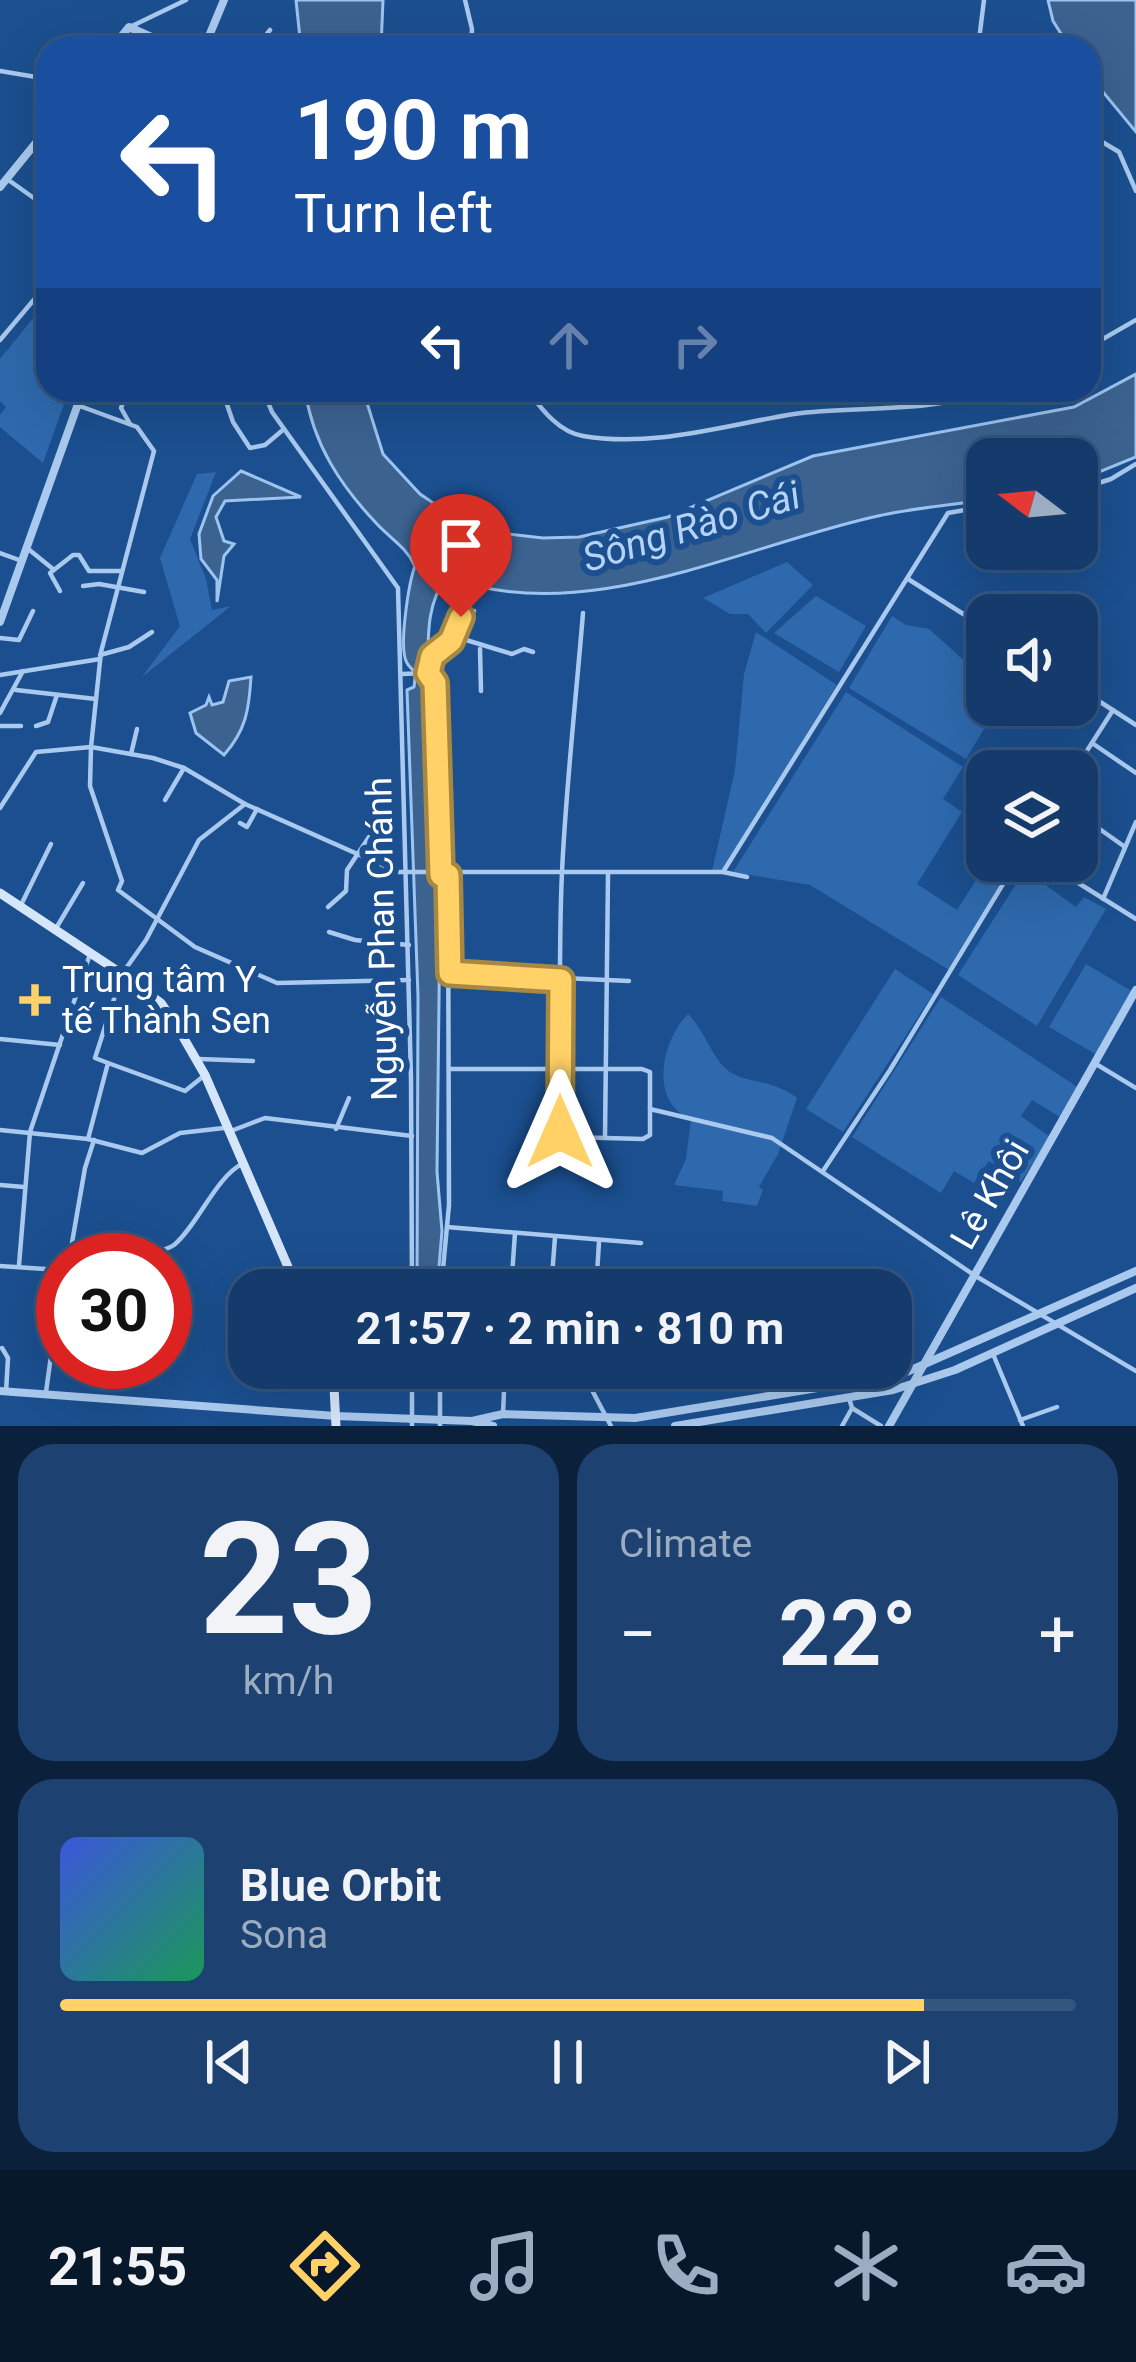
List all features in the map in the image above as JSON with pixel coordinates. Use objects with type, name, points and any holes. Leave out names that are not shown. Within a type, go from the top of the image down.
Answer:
[{"type":"main road","points":[[0,893],[161,1003],[205,1076],[289,1269]]},
{"type":"main road","points":[[334,1389],[336,1421]]},
{"type":"street","points":[[122,36],[129,27],[186,0]]},
{"type":"street","points":[[209,36],[224,0]]},
{"type":"street","points":[[465,0],[472,36]]},
{"type":"street","points":[[980,36],[984,0]]},
{"type":"street","points":[[129,27],[149,36]]},
{"type":"street","points":[[265,36],[270,30]]},
{"type":"street","points":[[0,71],[36,77]]},
{"type":"street","points":[[1101,141],[1119,152],[1136,191]]},
{"type":"street","points":[[36,143],[3,183],[36,201]]},
{"type":"street","points":[[0,340],[36,297]]},
{"type":"street","points":[[1101,340],[1136,320]]},
{"type":"street","points":[[0,622],[78,402]]},
{"type":"street","points":[[124,402],[130,424]]},
{"type":"street","points":[[226,402],[232,422],[250,448],[265,445],[284,429],[269,402]]},
{"type":"street","points":[[536,402],[548,417],[573,434],[630,437],[699,433],[798,414],[856,413],[933,402]]},
{"type":"street","points":[[77,405],[137,427],[154,451],[100,657],[91,747],[90,786],[122,881],[118,890],[195,947],[277,983],[409,980]]},
{"type":"street","name":"Nguyễn Phan Chánh","points":[[284,429],[398,588],[406,674],[412,1269]]},
{"type":"street","points":[[1098,483],[1136,464]]},
{"type":"street","points":[[723,872],[948,513],[966,510]]},
{"type":"street","points":[[27,548],[53,569]]},
{"type":"street","points":[[0,554],[22,561]]},
{"type":"street","points":[[60,591],[50,576],[53,569],[77,554],[89,572],[121,571]]},
{"type":"street","points":[[908,579],[966,616]]},
{"type":"street","points":[[82,586],[143,592]]},
{"type":"street","points":[[0,638],[19,640],[32,611]]},
{"type":"street","points":[[427,673],[435,652],[454,636],[457,621],[475,611]]},
{"type":"street","points":[[449,1069],[560,1070],[605,1070],[650,1072],[647,1138],[561,1134],[560,1070],[562,872],[583,613]]},
{"type":"street","points":[[0,675],[100,657],[134,645],[152,632]]},
{"type":"street","points":[[454,636],[513,654],[533,652]]},
{"type":"street","points":[[480,647],[481,691]]},
{"type":"street","points":[[0,713],[23,669]]},
{"type":"street","points":[[406,674],[427,673]]},
{"type":"street","points":[[427,673],[435,683],[450,973],[443,1269]]},
{"type":"street","points":[[16,690],[96,699]]},
{"type":"street","points":[[36,726],[48,722],[57,695]]},
{"type":"street","points":[[1098,700],[1136,725]]},
{"type":"street","points":[[1088,750],[1113,710]]},
{"type":"street","points":[[0,726],[21,726]]},
{"type":"street","points":[[131,754],[137,729]]},
{"type":"street","points":[[1092,743],[1136,773]]},
{"type":"street","points":[[0,808],[36,752],[91,747],[184,767],[245,804],[385,869],[442,875],[723,872],[747,877]]},
{"type":"street","points":[[165,800],[184,767]]},
{"type":"street","points":[[205,1076],[185,1090],[95,1058],[122,974],[199,840],[245,804]]},
{"type":"street","points":[[240,824],[247,827],[257,809]]},
{"type":"street","points":[[1103,899],[1136,822]]},
{"type":"street","points":[[1098,828],[1125,847]]},
{"type":"street","points":[[328,907],[346,890],[344,877],[369,837]]},
{"type":"street","points":[[20,907],[51,844]]},
{"type":"street","points":[[605,1138],[608,872]]},
{"type":"street","points":[[823,1172],[1004,882]]},
{"type":"street","points":[[1076,882],[1136,920]]},
{"type":"street","points":[[55,931],[83,883]]},
{"type":"street","points":[[328,932],[355,940],[409,945]]},
{"type":"street","points":[[19,1265],[30,1132],[89,954]]},
{"type":"street","points":[[450,973],[629,981]]},
{"type":"street","name":"Lê Khôi","points":[[885,1426],[915,1383],[1136,990]]},
{"type":"street","points":[[0,1039],[60,1045]]},
{"type":"street","points":[[197,1060],[253,1061]]},
{"type":"street","points":[[74,1233],[108,1063]]},
{"type":"street","points":[[1096,1064],[1136,1088]]},
{"type":"street","points":[[336,1129],[349,1098]]},
{"type":"street","points":[[650,1109],[772,1138],[974,1275],[1136,1371]]},
{"type":"street","points":[[0,1130],[91,1139],[142,1153],[180,1133],[230,1129],[265,1118],[412,1136]]},
{"type":"street","points":[[182,1233],[230,1171],[244,1163]]},
{"type":"street","points":[[0,1185],[24,1187]]},
{"type":"street","points":[[447,1227],[640,1243]]},
{"type":"street","points":[[512,1269],[515,1233]]},
{"type":"street","points":[[553,1269],[555,1237]]},
{"type":"street","points":[[597,1269],[599,1241]]},
{"type":"street","points":[[0,1265],[36,1267]]},
{"type":"street","points":[[2,1348],[8,1358],[3,1391],[336,1421],[472,1421],[503,1414],[608,1421],[902,1374],[1136,1271]]},
{"type":"street","points":[[675,1426],[850,1403],[993,1354],[1136,1288]]},
{"type":"street","points":[[993,1354],[1022,1423],[1057,1407]]},
{"type":"street","points":[[46,1396],[47,1389]]},
{"type":"street","points":[[412,1389],[412,1422]]},
{"type":"street","points":[[440,1389],[440,1422]]},
{"type":"street","points":[[503,1414],[505,1389]]},
{"type":"street","points":[[593,1389],[608,1421]]},
{"type":"street","points":[[842,1426],[850,1403]]},
{"type":"street","points":[[850,1403],[885,1426]]},
{"type":"street","points":[[472,1421],[494,1426]]},
{"type":"shaded area","points":[[36,315],[36,402],[65,402],[43,463],[0,427],[6,407],[0,401],[0,359]]},
{"type":"shaded area","points":[[216,472],[190,539],[212,610],[231,606],[142,677],[180,626],[160,558],[197,474]]},
{"type":"shaded area","points":[[787,562],[813,585],[766,633],[748,614],[730,614],[703,598]]},
{"type":"shaded area","points":[[816,596],[866,626],[839,672],[774,633]]},
{"type":"shaded area","points":[[892,616],[906,625],[929,629],[966,662],[966,726],[986,726],[971,750],[966,750],[966,759],[849,688]]},
{"type":"shaded area","points":[[756,632],[837,685],[722,871],[712,871],[735,770],[744,674]]},
{"type":"shaded area","points":[[846,692],[963,767],[943,799],[962,812],[917,884],[957,910],[975,882],[1000,887],[949,970],[810,885],[733,872]]},
{"type":"shaded area","points":[[1017,882],[1042,882],[1076,907],[1084,897],[1106,909],[1037,1026],[958,975]]},
{"type":"shaded area","points":[[1086,964],[1135,993],[1117,1024],[1110,1021],[1113,1026],[1097,1055],[1049,1027]]},
{"type":"shaded area","points":[[895,969],[933,994],[843,1132],[806,1109]]},
{"type":"shaded area","points":[[941,997],[1079,1088],[1060,1117],[1032,1100],[1021,1116],[1050,1137],[1021,1182],[989,1161],[974,1183],[954,1171],[941,1193],[852,1137]]},
{"type":"shaded area","points":[[688,1014],[726,1069],[797,1098],[778,1154],[759,1187],[763,1190],[757,1206],[722,1201],[723,1191],[674,1185],[686,1159],[691,1119],[669,1099],[664,1070],[671,1039]]},
{"type":"water","points":[[296,0],[383,0],[382,36],[300,36]]},
{"type":"water","points":[[1048,0],[1136,0],[1136,132],[1101,90],[1101,36],[1062,36]]},
{"type":"water","name":"Sông Rào Cái","points":[[1136,374],[1136,457],[1098,472],[1098,438],[966,438],[966,503],[878,516],[609,588],[554,593],[500,590],[447,577],[432,608],[425,667],[425,686],[433,689],[434,880],[440,914],[437,1172],[442,1231],[439,1269],[417,1269],[418,996],[407,690],[414,687],[415,676],[404,644],[415,566],[340,479],[314,428],[307,402],[367,402],[383,454],[420,494],[464,524],[543,538],[579,537],[668,517],[813,456],[1101,402],[1101,393]]},
{"type":"water","points":[[241,471],[301,497],[225,501],[216,517],[224,541],[234,544],[224,556],[217,602],[217,580],[201,559],[199,534],[213,496]]},
{"type":"water","points":[[251,677],[245,719],[224,755],[196,733],[190,713],[206,705],[209,697],[212,705],[223,702],[229,681]]},
{"type":"place","name":"Trung tâm Y tế Thành Sen","points":[[35,1000]]},
{"type":"route","points":[[461,617],[451,641],[432,656],[428,673],[435,683],[441,875],[448,875],[450,973],[561,980],[560,1132]]}]
